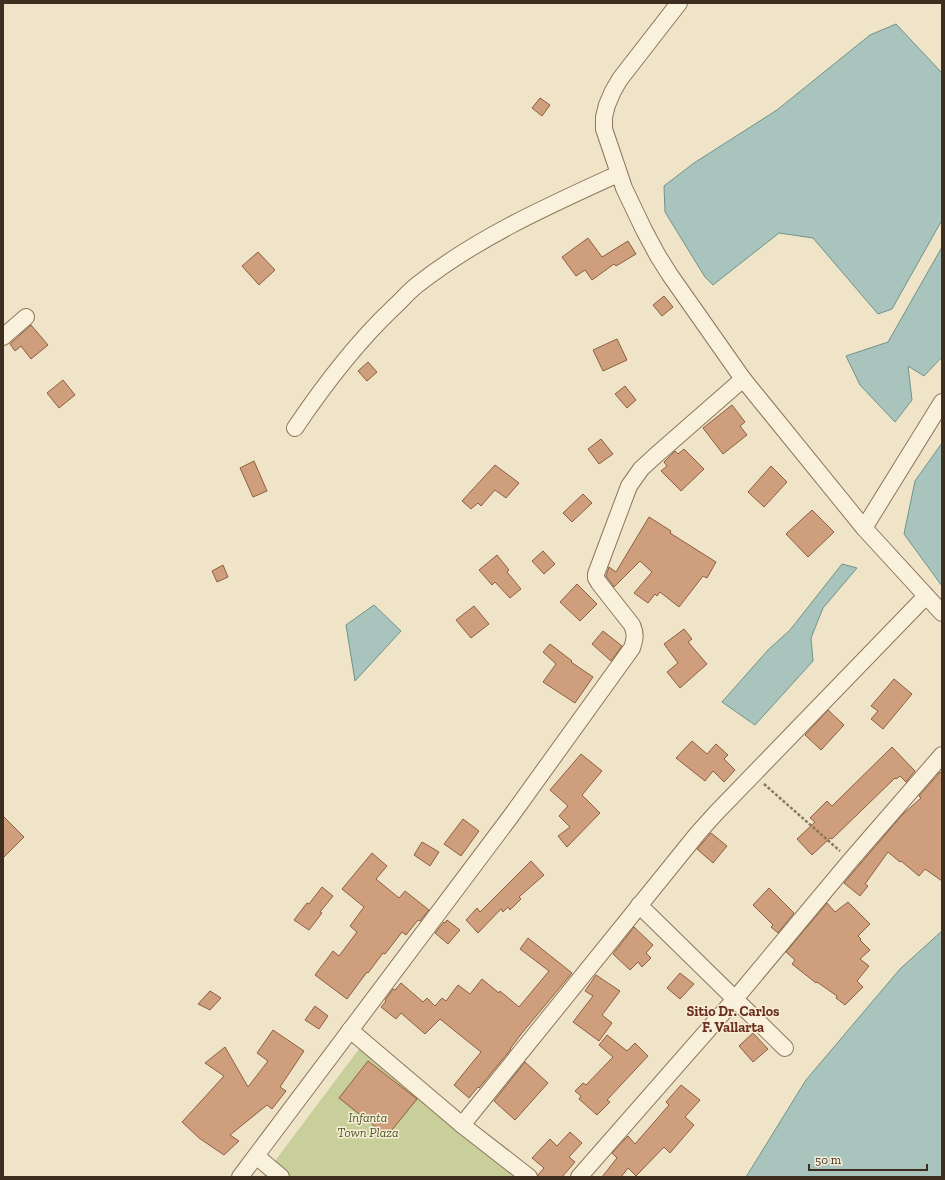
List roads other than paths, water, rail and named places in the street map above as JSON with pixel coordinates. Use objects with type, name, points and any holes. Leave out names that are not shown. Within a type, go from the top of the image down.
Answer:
[{"type":"street","points":[[679,3],[620,79],[607,105],[604,117],[604,130],[618,174],[644,230],[662,262],[743,379],[864,528],[942,612]]},
{"type":"street","points":[[295,428],[323,387],[348,355],[384,316],[416,286],[476,243],[618,174]]},
{"type":"street","points":[[3,337],[26,317]]},
{"type":"street","points":[[240,1177],[511,816],[632,648],[635,640],[635,632],[632,625],[596,578],[596,574],[629,486],[642,469],[655,456],[743,379]]},
{"type":"street","points":[[864,528],[942,402]]},
{"type":"street","points":[[462,1125],[698,833],[926,596]]},
{"type":"street","points":[[579,1177],[735,999],[850,861],[942,755]]},
{"type":"street","points":[[639,905],[785,1048]]},
{"type":"street","points":[[350,1030],[462,1125],[529,1177]]},
{"type":"street","points":[[256,1156],[280,1177]]},
{"type":"water","points":[[896,24],[942,73],[942,220],[892,309],[878,314],[813,238],[779,233],[713,285],[705,277],[665,212],[664,186],[694,163],[777,110],[870,35]]},
{"type":"water","points":[[942,247],[942,357],[924,376],[908,366],[912,400],[895,422],[860,385],[846,356],[888,342]]},
{"type":"water","points":[[942,443],[942,586],[904,534],[915,481]]},
{"type":"water","points":[[842,564],[857,568],[823,608],[811,638],[813,661],[755,725],[722,702],[768,650],[790,630]]},
{"type":"water","points":[[374,605],[401,631],[355,681],[346,625]]},
{"type":"water","points":[[942,931],[942,1177],[746,1177],[806,1080],[900,969]]},
{"type":"district","name":"Sitio Dr. Carlos F. Vallarta","points":[[733,1020]]},
{"type":"park label","name":"Infanta Town Plaza","points":[[368,1124]]}]
